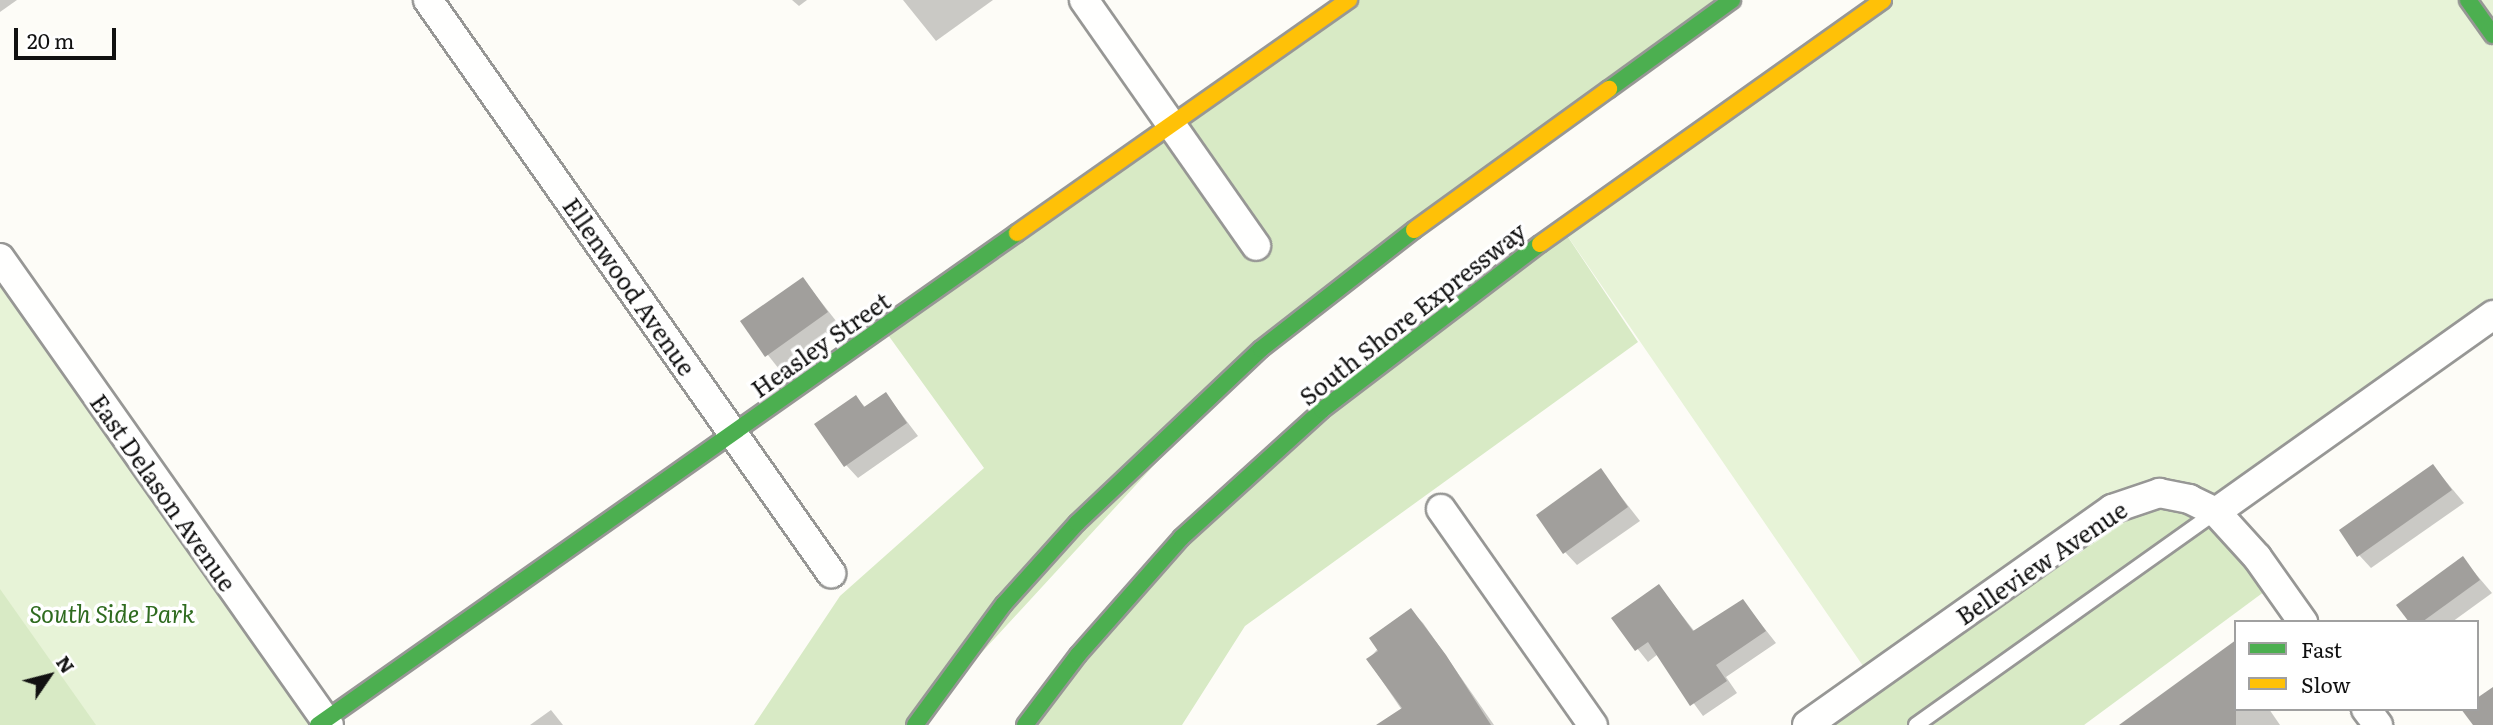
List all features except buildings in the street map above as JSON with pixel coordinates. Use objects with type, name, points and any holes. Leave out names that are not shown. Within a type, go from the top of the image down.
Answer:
[{"type":"main road","name":"Heasley Street","points":[[324,723],[1349,0]]},
{"type":"main road","points":[[915,725],[1004,604],[1077,523],[1261,349],[1424,222],[1732,0]]},
{"type":"main road","name":"South Shore Expressway","points":[[1025,725],[1078,655],[1181,538],[1322,410],[1466,297],[1883,0]]},
{"type":"main road","points":[[2468,0],[2493,35]]},
{"type":"street","name":"Ellenwood Avenue","points":[[428,0],[831,573]]},
{"type":"street","points":[[1084,0],[1256,246]]},
{"type":"street","name":"East Delason Avenue","points":[[0,258],[324,723]]},
{"type":"street","points":[[2302,620],[2251,549],[2216,512],[2493,315]]},
{"type":"street","name":"Belleview Avenue","points":[[1807,725],[2112,509],[2159,493],[2189,499],[2216,512]]},
{"type":"street","points":[[1441,509],[1593,725]]},
{"type":"lane","points":[[1916,725],[2216,512]]},
{"type":"green space","points":[[1349,0],[1732,0],[1261,349],[915,725],[754,725],[840,596],[984,468],[883,328]]},
{"type":"green space","points":[[1884,0],[2493,0],[2493,315],[2217,512],[2084,725],[1872,679],[1562,228]]},
{"type":"green space","points":[[1562,228],[1638,342],[1245,626],[1182,725],[1025,725],[1181,538]]},
{"type":"green space","name":"South Side Park","points":[[0,258],[318,725],[0,725]]},
{"type":"green space","points":[[2189,499],[2276,583],[2084,725],[1807,725],[2112,509]]},
{"type":"green space","points":[[0,589],[96,725],[0,725]]},
{"type":"traffic: fast","points":[[1609,89],[1732,0]]},
{"type":"traffic: fast","points":[[2468,0],[2493,35]]},
{"type":"traffic: fast","points":[[915,725],[1004,604],[1077,523],[1261,349],[1414,230]]},
{"type":"traffic: fast","points":[[318,725],[1017,233]]},
{"type":"traffic: fast","points":[[1025,725],[1078,655],[1181,538],[1322,410],[1540,244]]},
{"type":"traffic: slow","points":[[1017,233],[1349,0]]},
{"type":"traffic: slow","points":[[1540,244],[1883,0]]},
{"type":"traffic: slow","points":[[1414,230],[1609,89]]}]
